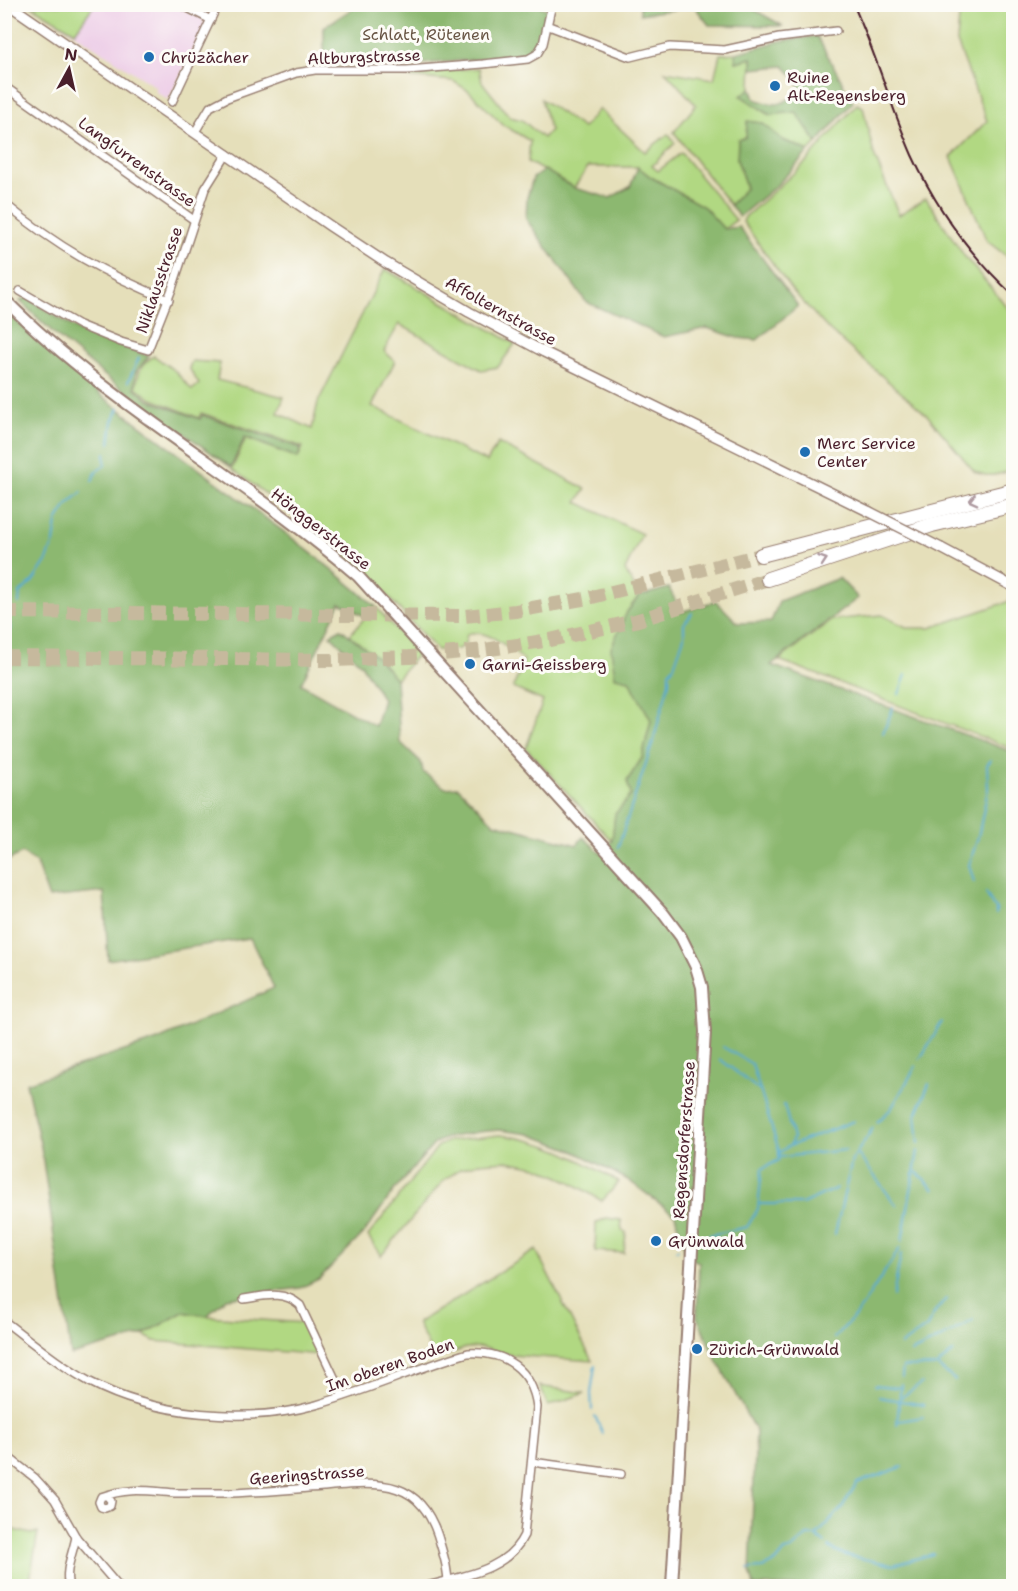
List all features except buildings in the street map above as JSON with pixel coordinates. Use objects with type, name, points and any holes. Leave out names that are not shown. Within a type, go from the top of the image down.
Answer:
[{"type":"highway","points":[[761,555],[1014,490]]},
{"type":"highway","points":[[768,579],[932,525],[1013,506]]},
{"type":"main road","name":"Hönggerstrasse","points":[[4,299],[52,344],[108,389],[314,540],[358,576],[607,849]]},
{"type":"main road","name":"Regensdorferstrasse","points":[[607,849],[681,937],[696,967],[705,1008],[704,1061],[672,1587]]},
{"type":"main road","name":"Regensdorferstrasse","points":[[666,1587],[672,1573]]},
{"type":"street","name":"Affolternstrasse","points":[[8,4],[386,263],[470,312],[544,352],[870,512],[1014,587]]},
{"type":"street","points":[[180,4],[210,20]]},
{"type":"street","points":[[172,102],[218,4]]},
{"type":"street","name":"Altburgstrasse","points":[[195,132],[210,107],[227,98],[296,73],[315,70],[406,70],[528,59],[537,54],[543,45],[552,4]]},
{"type":"street","points":[[549,26],[630,57],[670,47],[725,50],[779,38],[836,31]]},
{"type":"street","name":"Langfurrenstrasse","points":[[4,86],[194,220]]},
{"type":"street","name":"Niklausstrasse","points":[[20,291],[79,325],[148,350],[169,300],[205,189],[227,154]]},
{"type":"street","points":[[4,203],[68,251],[108,273],[169,300]]},
{"type":"street","points":[[244,1299],[286,1296],[300,1305],[343,1396]]},
{"type":"street","name":"Im oberen Boden","points":[[4,1321],[51,1357],[88,1381],[107,1390],[150,1404],[180,1410],[231,1415],[296,1410],[468,1353],[496,1355],[518,1368],[533,1388],[537,1412],[526,1528],[517,1549],[503,1561],[448,1583],[427,1587]]},
{"type":"street","points":[[4,1454],[35,1478],[49,1493],[76,1538],[118,1587]]},
{"type":"street","points":[[532,1462],[621,1474]]},
{"type":"street","name":"Geeringstrasse","points":[[108,1497],[116,1492],[135,1490],[233,1493],[366,1484],[393,1487],[412,1497],[430,1513],[437,1531],[448,1583],[453,1582],[455,1587]]},
{"type":"street","points":[[69,1587],[67,1580],[76,1538]]},
{"type":"shaded area","name":"Chrüzächer","points":[[30,5],[173,5],[203,19],[205,26],[168,100],[156,92],[156,87]]},
{"type":"green space","name":"Schlatt, Rütenen","points":[[536,4],[548,10],[542,36],[529,52],[507,57],[408,65],[324,65],[324,27],[354,8],[353,5]]},
{"type":"green space","points":[[30,5],[94,5],[75,32]]},
{"type":"green space","points":[[640,5],[746,5],[783,26],[709,25],[695,7],[640,14]]},
{"type":"green space","points":[[960,5],[1013,5],[1013,261],[987,241],[951,157],[987,121],[957,42]]},
{"type":"green space","points":[[817,36],[853,102],[817,143],[796,112],[770,115],[741,96],[751,88],[755,99],[769,104],[779,104],[800,91],[798,81],[784,66],[752,69],[752,58],[736,62],[736,53],[780,41]]},
{"type":"green space","points":[[736,53],[736,62],[752,58],[751,88],[742,96],[770,115],[796,111],[817,143],[809,151],[783,140],[762,123],[746,137],[737,159],[746,189],[730,205],[674,132],[696,105],[665,71],[714,79],[720,54]]},
{"type":"green space","points":[[479,68],[482,82],[510,117],[522,120],[543,138],[550,130],[541,99],[583,128],[599,109],[645,152],[668,134],[675,143],[652,166],[658,171],[681,153],[736,220],[724,229],[704,207],[651,177],[638,167],[588,167],[574,188],[528,162],[530,141],[503,125],[469,91],[453,81],[406,77],[414,73]]},
{"type":"green space","points":[[857,104],[863,107],[874,155],[899,215],[926,198],[965,257],[1013,314],[1013,470],[989,475],[974,471],[927,415],[830,331],[791,289],[743,222],[745,217],[806,162]]},
{"type":"green space","points":[[747,121],[762,123],[783,140],[809,151],[777,185],[739,217],[730,205],[746,188],[737,159],[738,140],[746,137]]},
{"type":"green space","points":[[638,167],[651,177],[704,207],[724,229],[739,227],[798,306],[757,340],[738,338],[707,328],[664,337],[586,302],[526,219],[527,198],[533,178],[545,170],[574,188],[610,198],[630,187]]},
{"type":"green space","points":[[385,269],[515,344],[498,367],[481,370],[399,324],[384,351],[395,361],[372,406],[487,462],[498,443],[586,489],[577,502],[642,534],[625,570],[639,596],[627,612],[629,680],[651,720],[642,758],[627,781],[631,795],[615,815],[612,841],[526,748],[543,701],[513,688],[524,660],[490,636],[474,633],[467,634],[465,644],[458,649],[437,650],[371,578],[331,542],[232,469],[246,438],[298,458],[303,447],[201,413],[199,418],[150,398],[136,387],[141,369],[154,356],[175,371],[192,390],[199,384],[189,368],[192,361],[220,363],[217,380],[284,397],[278,413],[312,429],[318,402]]},
{"type":"green space","points":[[26,297],[78,330],[149,356],[136,372],[135,388],[149,400],[200,419],[202,415],[301,448],[298,458],[245,437],[231,467],[110,380],[58,337],[20,301]]},
{"type":"green space","points":[[4,309],[47,350],[139,425],[283,531],[375,606],[366,617],[340,603],[301,684],[375,726],[383,699],[361,664],[330,635],[341,629],[378,658],[396,679],[400,742],[421,762],[423,772],[445,788],[458,787],[494,823],[577,845],[583,837],[600,852],[612,841],[615,814],[631,795],[627,781],[642,758],[651,720],[629,680],[615,677],[611,648],[627,612],[639,596],[669,588],[681,612],[716,601],[738,623],[771,622],[779,601],[839,578],[858,598],[771,665],[1013,752],[1013,1586],[754,1586],[750,1572],[756,1432],[713,1353],[697,1317],[699,1263],[686,1254],[675,1215],[628,1180],[572,1150],[529,1134],[499,1130],[478,1132],[446,1138],[435,1143],[395,1189],[364,1233],[319,1279],[300,1288],[226,1298],[207,1316],[183,1312],[143,1335],[71,1355],[41,1147],[26,1083],[158,1040],[274,988],[250,938],[108,960],[104,892],[49,898],[36,863],[22,853],[5,862]]},
{"type":"green space","points":[[1013,600],[1013,749],[779,660],[832,620],[882,615],[908,628],[930,628]]},
{"type":"green space","points":[[375,606],[418,654],[396,679],[378,658],[349,636]]},
{"type":"green space","points":[[500,1135],[548,1146],[576,1158],[619,1182],[602,1201],[571,1182],[537,1167],[507,1161],[479,1163],[460,1169],[443,1181],[381,1256],[368,1236],[438,1146],[448,1141]]},
{"type":"green space","points":[[606,1218],[621,1220],[622,1231],[626,1232],[624,1253],[595,1251],[596,1223]]},
{"type":"green space","points":[[536,1250],[592,1361],[511,1355],[481,1347],[466,1348],[435,1359],[417,1323]]},
{"type":"green space","points":[[183,1312],[207,1316],[304,1323],[321,1355],[154,1341],[143,1335]]},
{"type":"green space","points":[[540,1386],[545,1387],[585,1393],[548,1406]]},
{"type":"green space","points":[[5,1528],[31,1534],[38,1532],[29,1586],[5,1586]]},
{"type":"waterway","points":[[128,382],[139,358]]},
{"type":"waterway","points":[[110,443],[113,421],[119,408]]},
{"type":"waterway","points":[[92,481],[97,471],[105,465],[105,453]]},
{"type":"waterway","points":[[19,603],[20,593],[33,581],[47,560],[54,542],[57,521],[68,504],[82,492]]},
{"type":"waterway","points":[[4,636],[10,629],[7,616],[10,611]]},
{"type":"waterway","points":[[618,847],[653,742],[669,682],[669,672],[674,666],[684,637],[684,624],[692,613]]},
{"type":"waterway","points":[[899,694],[906,675]]},
{"type":"waterway","points":[[883,733],[893,708]]},
{"type":"waterway","points":[[974,882],[969,865],[978,837],[988,789],[987,765],[991,760]]},
{"type":"waterway","points":[[986,893],[996,908],[996,914]]},
{"type":"waterway","points":[[920,1059],[942,1022]]},
{"type":"waterway","points":[[710,1235],[747,1227],[758,1209],[762,1169],[779,1160],[779,1151],[752,1064],[723,1047]]},
{"type":"waterway","points":[[720,1059],[760,1091]]},
{"type":"waterway","points":[[877,1122],[891,1109],[916,1066]]},
{"type":"waterway","points":[[919,1143],[916,1115],[929,1084]]},
{"type":"waterway","points":[[784,1105],[793,1138],[790,1146]]},
{"type":"waterway","points":[[779,1153],[787,1147],[854,1121]]},
{"type":"waterway","points":[[835,1234],[852,1160],[873,1128]]},
{"type":"waterway","points":[[780,1157],[846,1150]]},
{"type":"waterway","points":[[902,1241],[918,1151]]},
{"type":"waterway","points":[[857,1153],[897,1206]]},
{"type":"waterway","points":[[915,1170],[934,1189]]},
{"type":"waterway","points":[[760,1204],[802,1204],[837,1188]]},
{"type":"waterway","points":[[698,1238],[707,1236]]},
{"type":"waterway","points":[[834,1338],[858,1313],[900,1248]]},
{"type":"waterway","points":[[893,1296],[901,1254]]},
{"type":"waterway","points":[[901,1345],[927,1327],[936,1310],[946,1299]]},
{"type":"waterway","points":[[912,1352],[973,1320]]},
{"type":"waterway","points":[[902,1377],[903,1367],[937,1366],[953,1352]]},
{"type":"waterway","points":[[592,1410],[591,1393],[595,1366]]},
{"type":"waterway","points":[[937,1366],[955,1380]]},
{"type":"waterway","points":[[902,1397],[922,1383]]},
{"type":"waterway","points":[[897,1425],[901,1384]]},
{"type":"waterway","points":[[875,1385],[902,1388]]},
{"type":"waterway","points":[[879,1397],[924,1405]]},
{"type":"waterway","points":[[595,1416],[603,1434]]},
{"type":"waterway","points":[[899,1421],[923,1417]]},
{"type":"waterway","points":[[816,1536],[841,1509],[857,1483],[902,1467]]},
{"type":"waterway","points":[[748,1569],[762,1568],[776,1562],[785,1551],[792,1549],[807,1536],[816,1536],[825,1543]]},
{"type":"waterway","points":[[829,1547],[845,1555],[893,1565],[933,1554]]},
{"type":"tunnel","points":[[4,612],[465,616],[516,611],[588,598],[761,555]]},
{"type":"tunnel","points":[[4,657],[332,660],[410,657],[484,650],[550,640],[635,621],[768,579]]},
{"type":"railway","points":[[853,4],[904,136],[932,194],[969,248],[1014,296]]},
{"type":"place","name":"Chrüzächer","points":[[149,57]]},
{"type":"place","name":"Ruine Alt-Regensberg","points":[[775,86]]},
{"type":"place","name":"Merc Service Center","points":[[805,452]]},
{"type":"place","name":"Garni-Geissberg","points":[[470,664]]},
{"type":"place","name":"Grünwald","points":[[656,1241]]},
{"type":"place","name":"Zürich-Grünwald","points":[[697,1349]]}]
